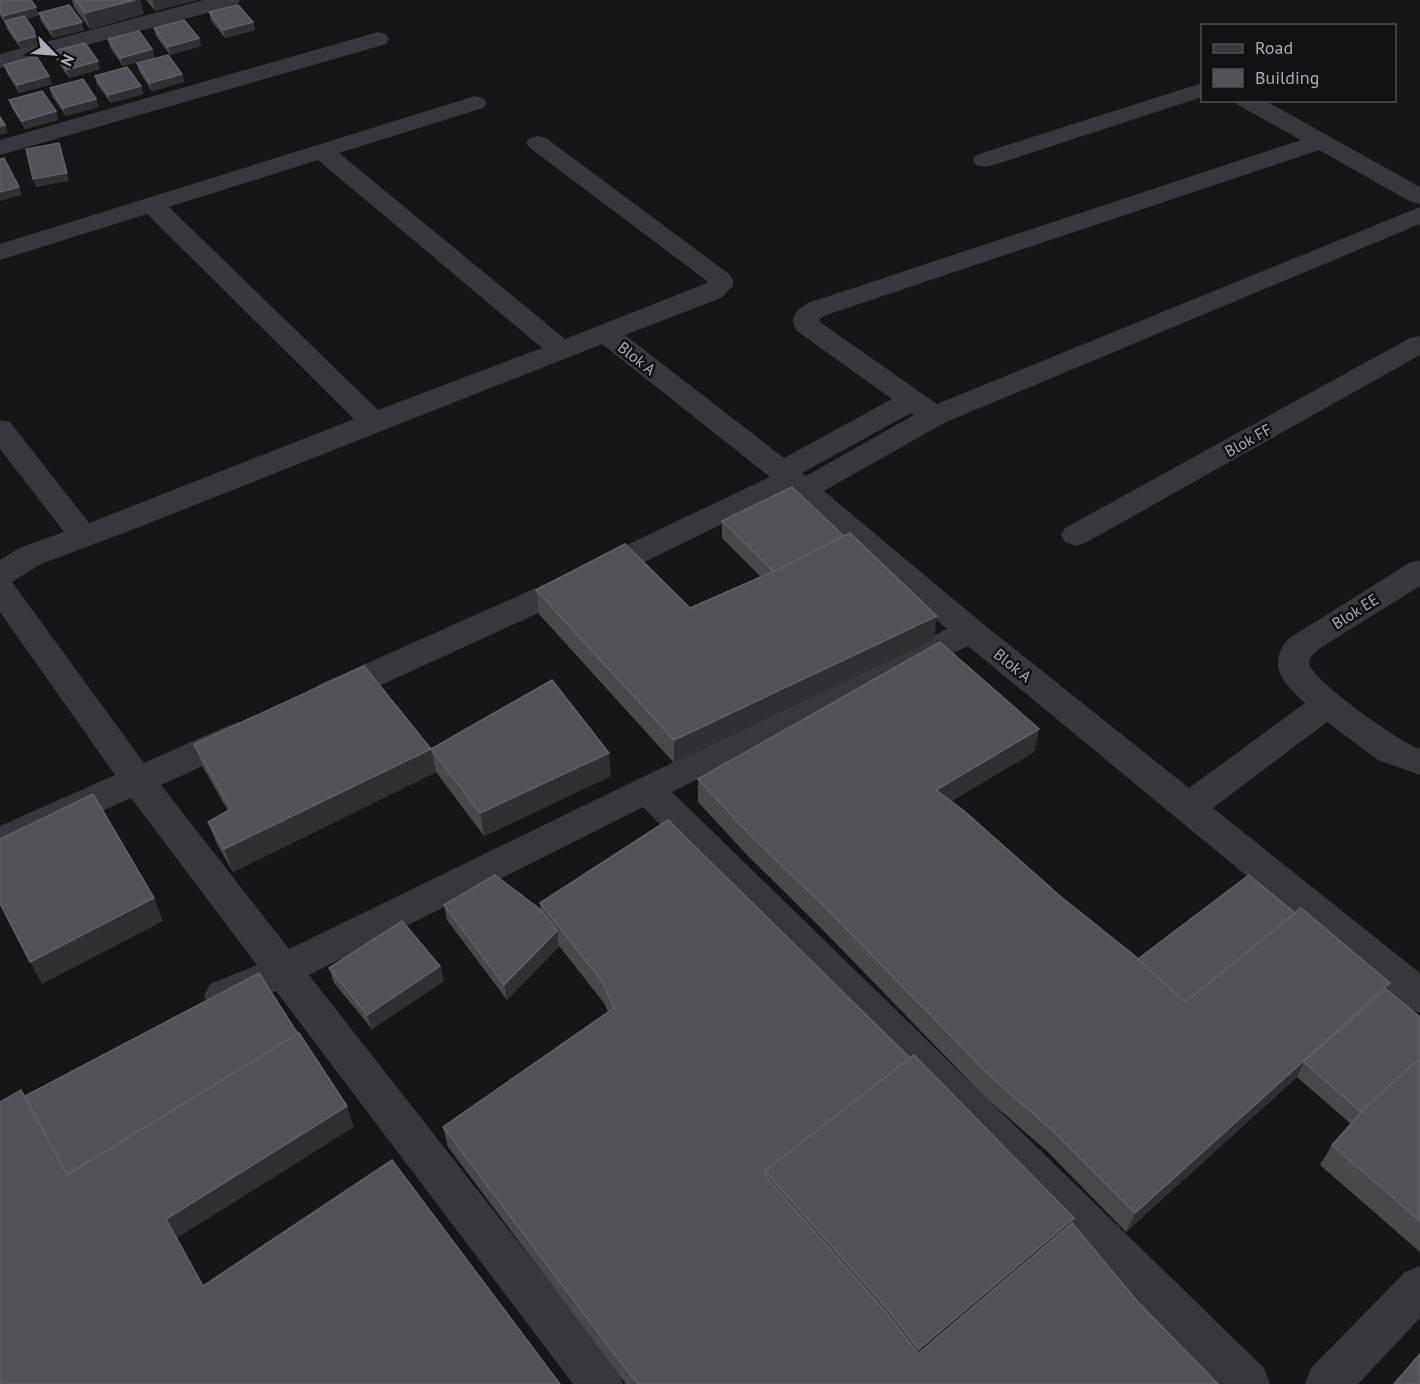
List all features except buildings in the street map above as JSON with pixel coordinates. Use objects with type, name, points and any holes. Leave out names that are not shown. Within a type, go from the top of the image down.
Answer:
[{"type":"street","points":[[0,61],[229,0]]},
{"type":"street","points":[[0,148],[378,39]]},
{"type":"street","points":[[985,160],[1201,91]]},
{"type":"street","points":[[1250,102],[1420,197]]},
{"type":"street","points":[[3,245],[152,205],[475,103]]},
{"type":"street","points":[[923,408],[807,325],[806,316],[816,309],[1320,142]]},
{"type":"street","points":[[0,575],[15,557],[118,524],[374,422],[607,334],[712,292],[720,286],[720,280],[538,143]]},
{"type":"street","points":[[322,151],[561,350]]},
{"type":"street","points":[[152,205],[374,422]]},
{"type":"street","points":[[307,704],[547,596],[792,480],[923,408],[1420,215]]},
{"type":"street","name":"Blok A","points":[[607,334],[792,480],[971,631],[1420,996]]},
{"type":"street","name":"Blok FF","points":[[1076,535],[1420,344]]},
{"type":"street","points":[[0,429],[82,535]]},
{"type":"street","name":"Blok EE","points":[[1329,704],[1296,675],[1293,666],[1294,657],[1300,647],[1420,570]]},
{"type":"street","points":[[0,588],[137,780],[601,1384]]},
{"type":"street","points":[[197,1010],[238,988],[282,971],[971,631]]},
{"type":"street","points":[[1188,808],[1329,704],[1384,747],[1420,762]]},
{"type":"street","points":[[0,842],[264,724]]},
{"type":"street","points":[[647,789],[1248,1384]]},
{"type":"street","points":[[1327,1384],[1420,1287]]}]
